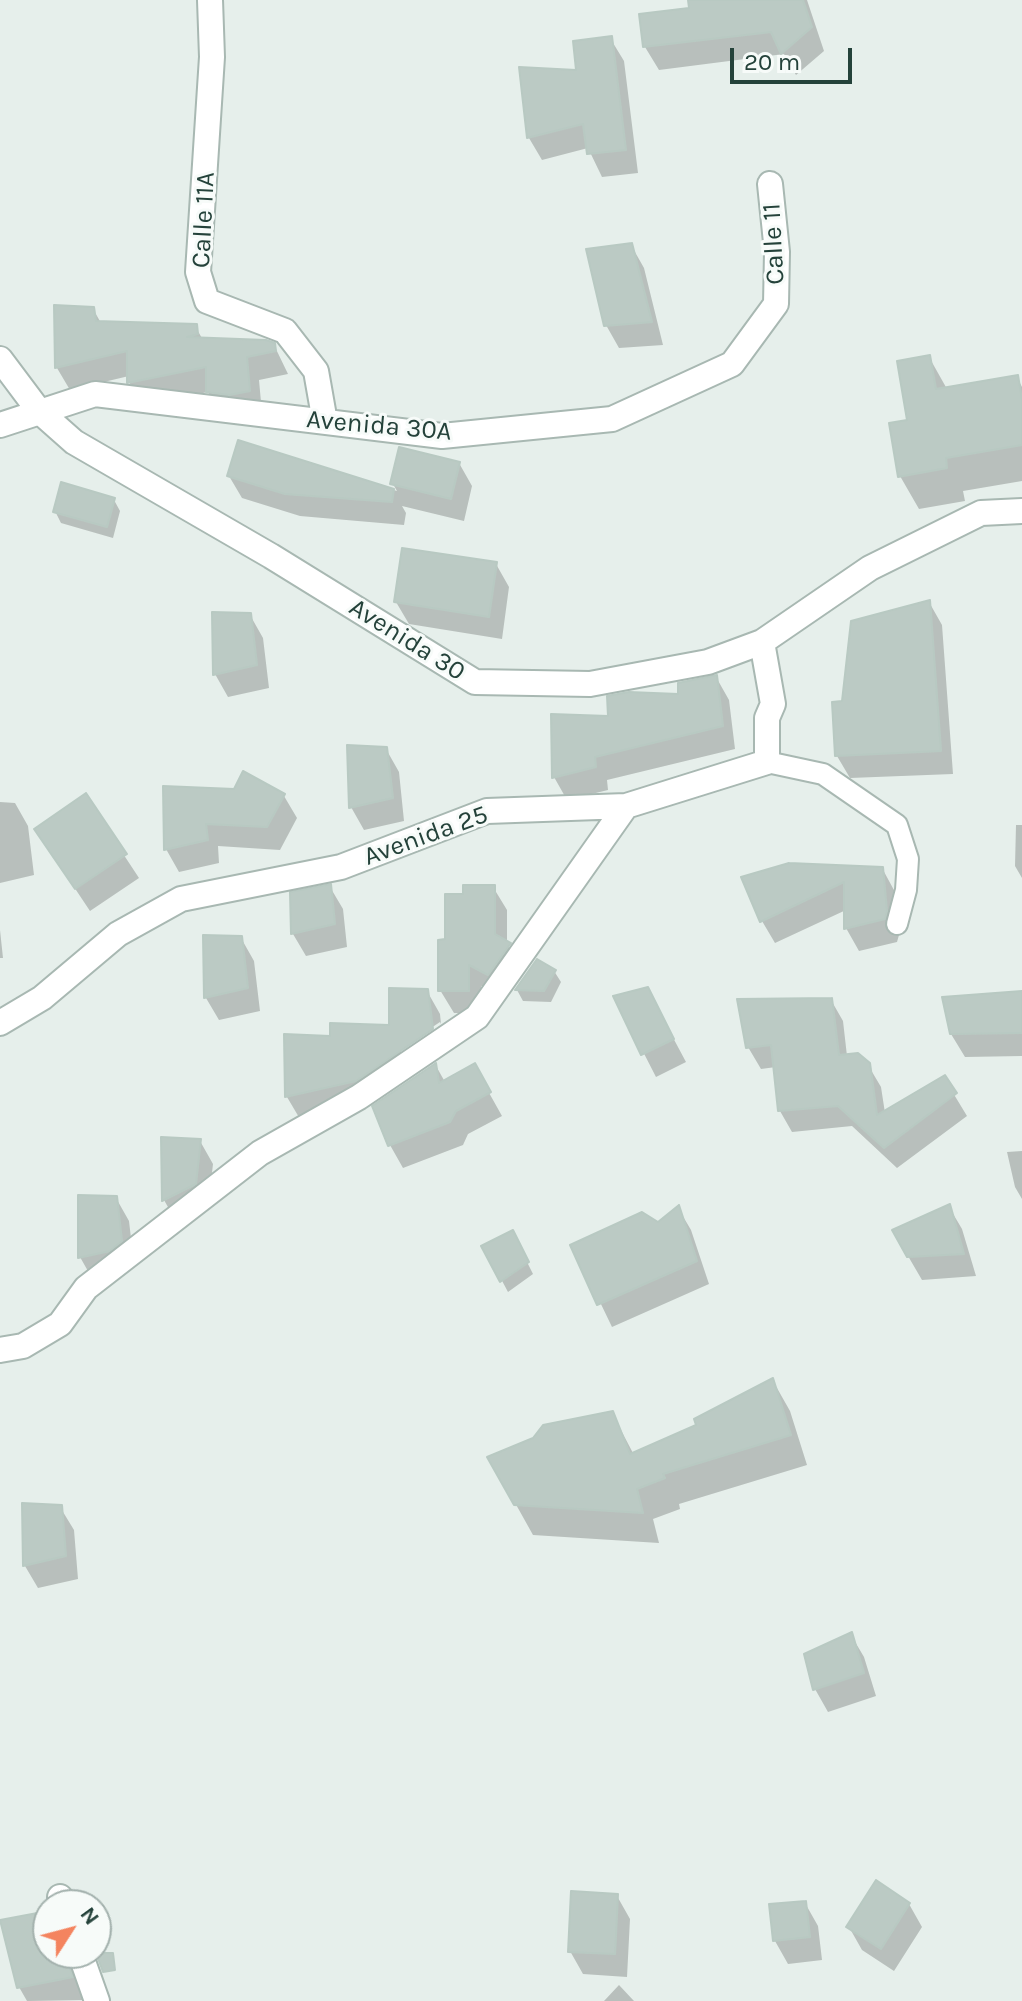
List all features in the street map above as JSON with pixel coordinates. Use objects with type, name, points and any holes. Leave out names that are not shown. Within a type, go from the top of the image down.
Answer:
[{"type":"street","name":"Calle 11A","points":[[210,0],[212,57],[198,272],[207,301],[285,331],[316,371],[325,422]]},
{"type":"street","name":"Calle 11","points":[[770,184],[777,252],[776,304]]},
{"type":"street","name":"Avenida 30A","points":[[39,411],[95,394],[442,436],[612,419],[732,364],[776,304]]},
{"type":"street","name":"Avenida 30","points":[[0,359],[39,411],[74,442],[271,556],[475,682],[590,684],[708,662],[762,642],[870,568],[981,513],[1022,511]]},
{"type":"street","points":[[0,425],[39,411]]},
{"type":"street","points":[[762,642],[773,704],[767,718],[767,762]]},
{"type":"street","name":"Avenida 25","points":[[0,1023],[42,998],[118,934],[181,899],[341,867],[487,811],[626,806],[767,762]]},
{"type":"street","points":[[0,1350],[23,1346],[60,1324],[86,1288],[260,1153],[359,1097],[477,1017],[626,806]]},
{"type":"street","points":[[86,1969],[97,2001]]},
{"type":"lane","points":[[767,762],[823,774],[897,825],[908,859],[906,890],[897,924]]},
{"type":"building","points":[[688,0],[803,0],[812,27],[781,54],[771,32],[643,47],[639,14],[689,8]]},
{"type":"building","points":[[612,36],[626,150],[587,154],[583,124],[527,138],[519,67],[576,70],[573,41]]},
{"type":"building","points":[[632,243],[652,322],[604,326],[586,249]]},
{"type":"building","points":[[54,305],[94,307],[96,321],[197,324],[198,334],[187,337],[266,340],[275,343],[276,351],[247,357],[250,391],[229,395],[206,392],[206,367],[127,383],[127,351],[55,368]]},
{"type":"building","points":[[930,355],[936,389],[1018,375],[1022,400],[1022,445],[946,458],[947,468],[898,477],[889,423],[907,420],[897,361]]},
{"type":"building","points":[[238,440],[394,489],[392,502],[285,494],[227,476]]},
{"type":"building","points":[[399,447],[460,462],[451,499],[390,484]]},
{"type":"building","points":[[61,482],[115,498],[107,527],[53,512]]},
{"type":"building","points":[[402,548],[497,562],[489,617],[394,602]]},
{"type":"building","points":[[930,600],[941,751],[835,756],[832,702],[842,701],[851,621]]},
{"type":"building","points":[[212,612],[251,613],[257,665],[213,675]]},
{"type":"building","points":[[717,675],[723,726],[595,757],[596,767],[552,778],[551,714],[608,716],[607,696],[629,692],[678,694],[678,683]]},
{"type":"building","points":[[347,745],[387,747],[393,798],[349,808]]},
{"type":"building","points":[[243,771],[285,794],[267,827],[206,824],[208,840],[164,850],[163,786],[234,789]]},
{"type":"building","points":[[86,793],[127,854],[75,889],[34,829]]},
{"type":"building","points":[[789,863],[883,867],[885,919],[844,929],[844,882],[760,922],[741,877]]},
{"type":"building","points":[[331,884],[335,924],[291,934],[290,892]]},
{"type":"building","points":[[463,885],[495,885],[495,934],[511,943],[488,975],[469,965],[469,991],[438,991],[438,940],[445,939],[445,894],[463,894]]},
{"type":"building","points":[[203,935],[242,936],[248,988],[204,998]]},
{"type":"building","points":[[537,959],[556,970],[544,991],[515,990]]},
{"type":"building","points":[[648,987],[674,1039],[641,1055],[613,996]]},
{"type":"building","points":[[389,988],[428,989],[433,1029],[356,1081],[285,1097],[284,1034],[330,1036],[330,1023],[389,1025]]},
{"type":"building","points":[[1022,991],[1022,1033],[950,1034],[942,997]]},
{"type":"building","points":[[832,998],[839,1055],[858,1053],[870,1063],[877,1115],[945,1075],[957,1093],[884,1148],[838,1106],[778,1111],[771,1045],[746,1048],[737,999]]},
{"type":"building","points":[[436,1063],[439,1083],[475,1063],[491,1092],[456,1111],[450,1122],[388,1146],[372,1106]]},
{"type":"building","points":[[161,1137],[201,1139],[196,1184],[162,1201]]},
{"type":"building","points":[[78,1195],[117,1196],[122,1241],[110,1251],[78,1258]]},
{"type":"building","points":[[950,1204],[964,1254],[907,1257],[892,1230]]},
{"type":"building","points":[[679,1205],[697,1261],[597,1305],[570,1245],[642,1212],[658,1222]]},
{"type":"building","points":[[513,1230],[529,1262],[500,1282],[481,1246]]},
{"type":"building","points":[[773,1378],[791,1435],[663,1474],[665,1478],[637,1489],[643,1513],[514,1505],[487,1457],[533,1438],[543,1425],[613,1411],[630,1454],[696,1425],[694,1419]]},
{"type":"building","points":[[22,1503],[62,1505],[66,1556],[23,1566]]},
{"type":"building","points":[[852,1632],[864,1673],[813,1690],[804,1654]]},
{"type":"building","points":[[876,1880],[910,1903],[881,1949],[846,1927]]},
{"type":"building","points":[[571,1891],[618,1894],[615,1954],[568,1952]]},
{"type":"building","points":[[806,1901],[810,1937],[773,1941],[769,1904]]},
{"type":"building","points":[[32,1914],[32,1969],[70,1969],[73,1977],[17,1988],[0,1920]]},
{"type":"building","points":[[113,1953],[115,1970],[103,1972],[102,1969],[112,1969]]}]
